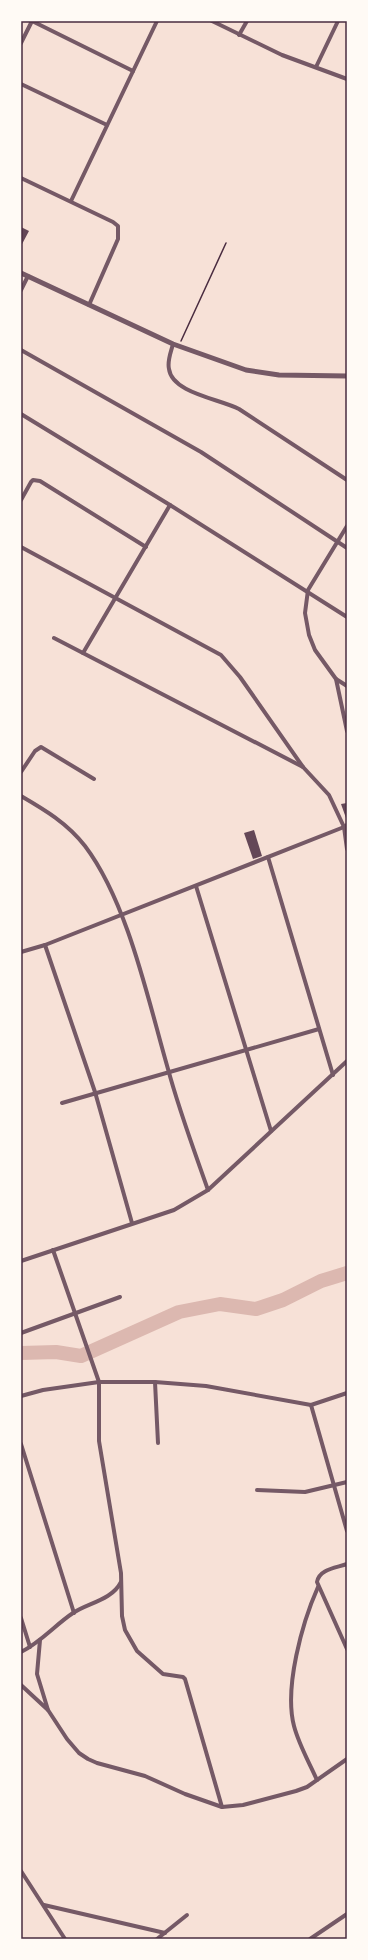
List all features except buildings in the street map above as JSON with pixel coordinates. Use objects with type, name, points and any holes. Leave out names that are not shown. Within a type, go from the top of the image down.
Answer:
[{"type":"street","points":[[21,43],[32,21],[133,71]]},
{"type":"street","points":[[71,201],[157,21]]},
{"type":"street","points":[[212,21],[282,55],[347,79]]},
{"type":"street","points":[[239,35],[247,21]]},
{"type":"street","points":[[316,67],[338,21]]},
{"type":"street","points":[[21,84],[107,125]]},
{"type":"street","points":[[21,178],[71,201],[118,226],[118,239],[89,305]]},
{"type":"street","points":[[21,273],[179,347],[227,364],[262,374],[347,376]]},
{"type":"street","points":[[21,290],[28,276]]},
{"type":"street","points":[[173,344],[168,368],[176,383],[198,394],[239,409],[347,480]]},
{"type":"street","points":[[21,350],[201,452],[347,548]]},
{"type":"street","points":[[21,414],[308,590],[347,617]]},
{"type":"street","points":[[21,500],[33,480],[40,481],[146,547]]},
{"type":"street","points":[[83,653],[170,505]]},
{"type":"street","points":[[347,526],[308,590],[305,613],[309,635],[315,650],[336,679],[347,686]]},
{"type":"street","points":[[21,547],[221,655],[240,677],[303,767],[329,795],[346,826],[347,849]]},
{"type":"street","points":[[54,638],[303,767]]},
{"type":"street","points":[[336,679],[347,731]]},
{"type":"street","points":[[21,772],[35,751],[41,747],[94,779]]},
{"type":"street","points":[[21,796],[56,817],[68,827],[84,845],[103,875],[122,915],[142,975],[168,1071],[208,1190]]},
{"type":"street","points":[[21,952],[45,945],[346,826]]},
{"type":"street","points":[[268,857],[333,1075]]},
{"type":"street","points":[[196,886],[270,1132]]},
{"type":"street","points":[[45,945],[95,1092],[132,1223]]},
{"type":"street","points":[[21,948],[28,949]]},
{"type":"street","points":[[62,1103],[95,1092],[319,1029]]},
{"type":"street","points":[[21,1261],[174,1210],[208,1190],[347,1061]]},
{"type":"street","points":[[53,1250],[99,1382],[98,1441],[121,1582],[123,1623],[133,1645],[142,1656],[163,1674],[183,1677],[185,1679],[222,1807]]},
{"type":"street","points":[[21,1333],[120,1297]]},
{"type":"street","points":[[21,1396],[44,1390],[99,1382],[155,1382],[216,1388],[311,1405],[347,1393]]},
{"type":"street","points":[[155,1382],[158,1443]]},
{"type":"street","points":[[311,1405],[347,1531]]},
{"type":"street","points":[[21,1444],[74,1613]]},
{"type":"street","points":[[257,1490],[305,1492],[347,1482]]},
{"type":"street","points":[[317,1780],[299,1741],[291,1707],[292,1686],[300,1642],[317,1585],[317,1578],[325,1571],[347,1564]]},
{"type":"street","points":[[21,1652],[40,1640],[74,1613],[116,1591],[121,1582]]},
{"type":"street","points":[[317,1585],[347,1649]]},
{"type":"street","points":[[21,1618],[30,1647]]},
{"type":"street","points":[[40,1640],[37,1674],[48,1710]]},
{"type":"street","points":[[21,1685],[48,1710],[67,1739],[79,1753],[88,1759],[103,1765],[145,1776],[186,1794],[222,1807],[235,1806],[288,1794],[307,1786],[347,1759]]},
{"type":"street","points":[[21,1871],[65,1939]]},
{"type":"street","points":[[44,1905],[164,1933]]},
{"type":"street","points":[[310,1939],[347,1914]]},
{"type":"street","points":[[157,1939],[187,1915]]},
{"type":"path","points":[[179,347],[226,243]]},
{"type":"waterway","points":[[21,1353],[56,1352],[81,1356],[179,1312],[220,1304],[256,1309],[283,1300],[321,1281],[347,1273]]}]
